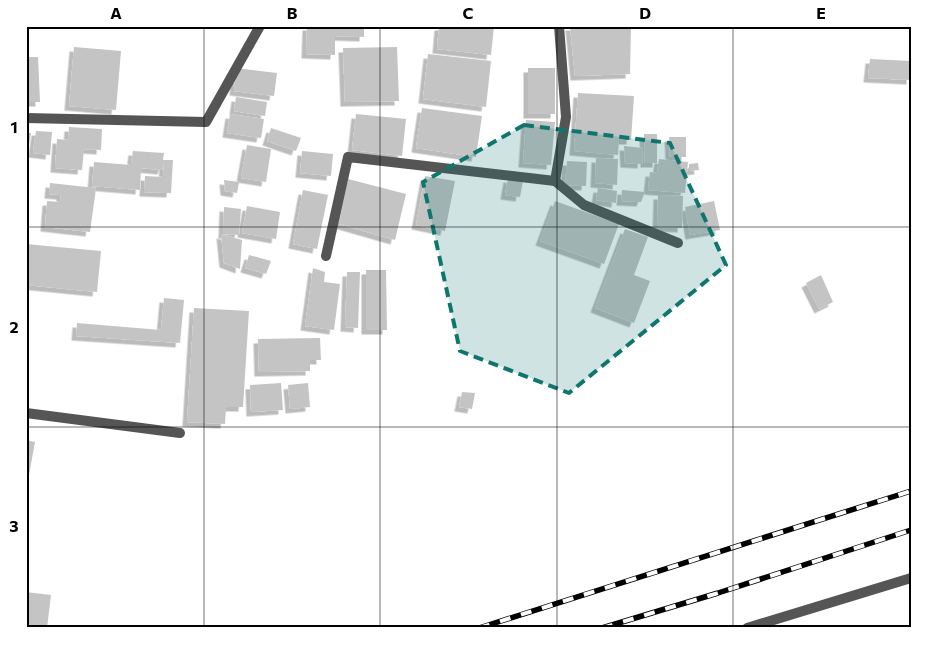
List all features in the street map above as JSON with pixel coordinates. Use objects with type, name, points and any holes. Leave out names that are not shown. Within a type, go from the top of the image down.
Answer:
[{"type":"street","points":[[26,118],[206,122],[260,26]]},
{"type":"street","points":[[555,180],[566,117],[559,26]]},
{"type":"street","points":[[326,256],[348,157],[555,180],[584,205],[678,243]]},
{"type":"street","points":[[26,412],[180,433]]},
{"type":"street","points":[[747,628],[911,578]]},
{"type":"highlighted area","points":[[524,125],[670,143],[726,265],[569,393],[460,351],[423,182]]},
{"type":"building","points":[[307,26],[364,26],[364,37],[335,36],[335,55],[306,54]]},
{"type":"building","points":[[439,26],[494,26],[491,55],[437,49]]},
{"type":"building","points":[[570,26],[631,26],[630,74],[575,76]]},
{"type":"building","points":[[74,47],[121,51],[116,110],[69,106]]},
{"type":"building","points":[[397,47],[399,101],[345,102],[343,48]]},
{"type":"building","points":[[428,54],[491,61],[486,107],[423,99]]},
{"type":"building","points":[[26,57],[38,57],[40,102],[26,102]]},
{"type":"building","points":[[870,59],[911,61],[911,80],[868,78]]},
{"type":"building","points":[[236,68],[277,73],[274,96],[234,91]]},
{"type":"building","points":[[528,68],[555,68],[555,114],[528,114]]},
{"type":"building","points":[[578,93],[634,96],[631,140],[619,140],[618,155],[574,151]]},
{"type":"building","points":[[236,97],[267,102],[265,116],[234,111]]},
{"type":"building","points":[[422,108],[482,116],[476,157],[416,148]]},
{"type":"building","points":[[230,114],[264,119],[261,138],[227,133]]},
{"type":"building","points":[[356,114],[406,119],[402,156],[352,150]]},
{"type":"building","points":[[526,120],[555,122],[551,165],[523,163]]},
{"type":"building","points":[[69,127],[102,129],[101,150],[84,149],[82,170],[55,168],[57,139],[68,140]]},
{"type":"building","points":[[271,128],[301,138],[296,151],[267,141]]},
{"type":"building","points":[[36,131],[52,132],[50,155],[33,153]]},
{"type":"building","points":[[26,133],[31,133],[27,157],[26,157]]},
{"type":"building","points":[[644,134],[657,134],[657,163],[645,163]]},
{"type":"building","points":[[669,137],[686,137],[686,157],[670,157]]},
{"type":"building","points":[[247,145],[271,149],[266,182],[241,178]]},
{"type":"building","points":[[624,146],[643,148],[642,164],[625,163]]},
{"type":"building","points":[[133,151],[164,153],[163,160],[173,160],[171,193],[144,192],[145,176],[163,177],[164,163],[162,170],[141,168],[140,190],[92,186],[94,162],[131,165]]},
{"type":"building","points":[[302,151],[333,154],[331,176],[300,173]]},
{"type":"building","points":[[596,158],[618,159],[617,185],[595,183]]},
{"type":"building","points":[[659,159],[688,162],[685,193],[648,190],[650,172],[657,173]]},
{"type":"building","points":[[567,161],[587,162],[586,186],[565,185]]},
{"type":"building","points":[[698,163],[699,170],[689,171],[689,164]]},
{"type":"building","points":[[425,176],[455,181],[445,231],[416,225]]},
{"type":"building","points":[[508,178],[523,181],[520,197],[505,195]]},
{"type":"building","points":[[348,179],[406,194],[395,240],[339,224]]},
{"type":"building","points":[[224,180],[239,182],[237,193],[225,191]]},
{"type":"building","points":[[50,183],[96,188],[90,232],[45,227],[47,201],[60,202],[61,195],[49,194]]},
{"type":"building","points":[[598,188],[617,191],[616,203],[596,200]]},
{"type":"building","points":[[303,190],[328,195],[317,249],[293,244]]},
{"type":"building","points":[[622,190],[645,192],[641,202],[621,201]]},
{"type":"building","points":[[658,195],[683,196],[682,228],[657,227]]},
{"type":"building","points":[[555,201],[619,224],[604,264],[540,241]]},
{"type":"building","points":[[714,201],[720,230],[690,235],[685,207]]},
{"type":"building","points":[[247,206],[280,212],[276,239],[242,233]]},
{"type":"building","points":[[224,207],[241,209],[239,235],[223,234]]},
{"type":"building","points":[[625,229],[648,237],[634,275],[650,281],[634,323],[595,308]]},
{"type":"building","points":[[221,234],[242,240],[240,269],[224,263]]},
{"type":"building","points":[[26,244],[101,251],[97,292],[26,285]]},
{"type":"building","points":[[249,255],[271,261],[266,274],[245,268]]},
{"type":"building","points":[[313,268],[325,272],[324,282],[340,284],[334,330],[305,326]]},
{"type":"building","points":[[366,270],[386,270],[387,330],[366,330]]},
{"type":"building","points":[[347,272],[360,272],[358,328],[345,327]]},
{"type":"building","points":[[821,275],[833,302],[819,309],[806,283]]},
{"type":"building","points":[[164,298],[184,300],[180,343],[76,336],[77,323],[161,330]]},
{"type":"building","points":[[194,308],[249,311],[243,407],[226,407],[225,424],[187,422]]},
{"type":"building","points":[[320,338],[321,360],[310,360],[310,371],[259,372],[258,339]]},
{"type":"building","points":[[281,383],[283,410],[251,412],[250,385]]},
{"type":"building","points":[[308,383],[310,407],[290,409],[288,385]]},
{"type":"building","points":[[462,392],[475,393],[472,409],[459,407]]},
{"type":"building","points":[[26,440],[35,442],[27,486],[26,486]]},
{"type":"building","points":[[26,592],[51,595],[47,628],[26,628]]},
{"type":"railway","points":[[479,628],[911,491]]},
{"type":"railway","points":[[602,628],[718,593],[911,530]]}]
